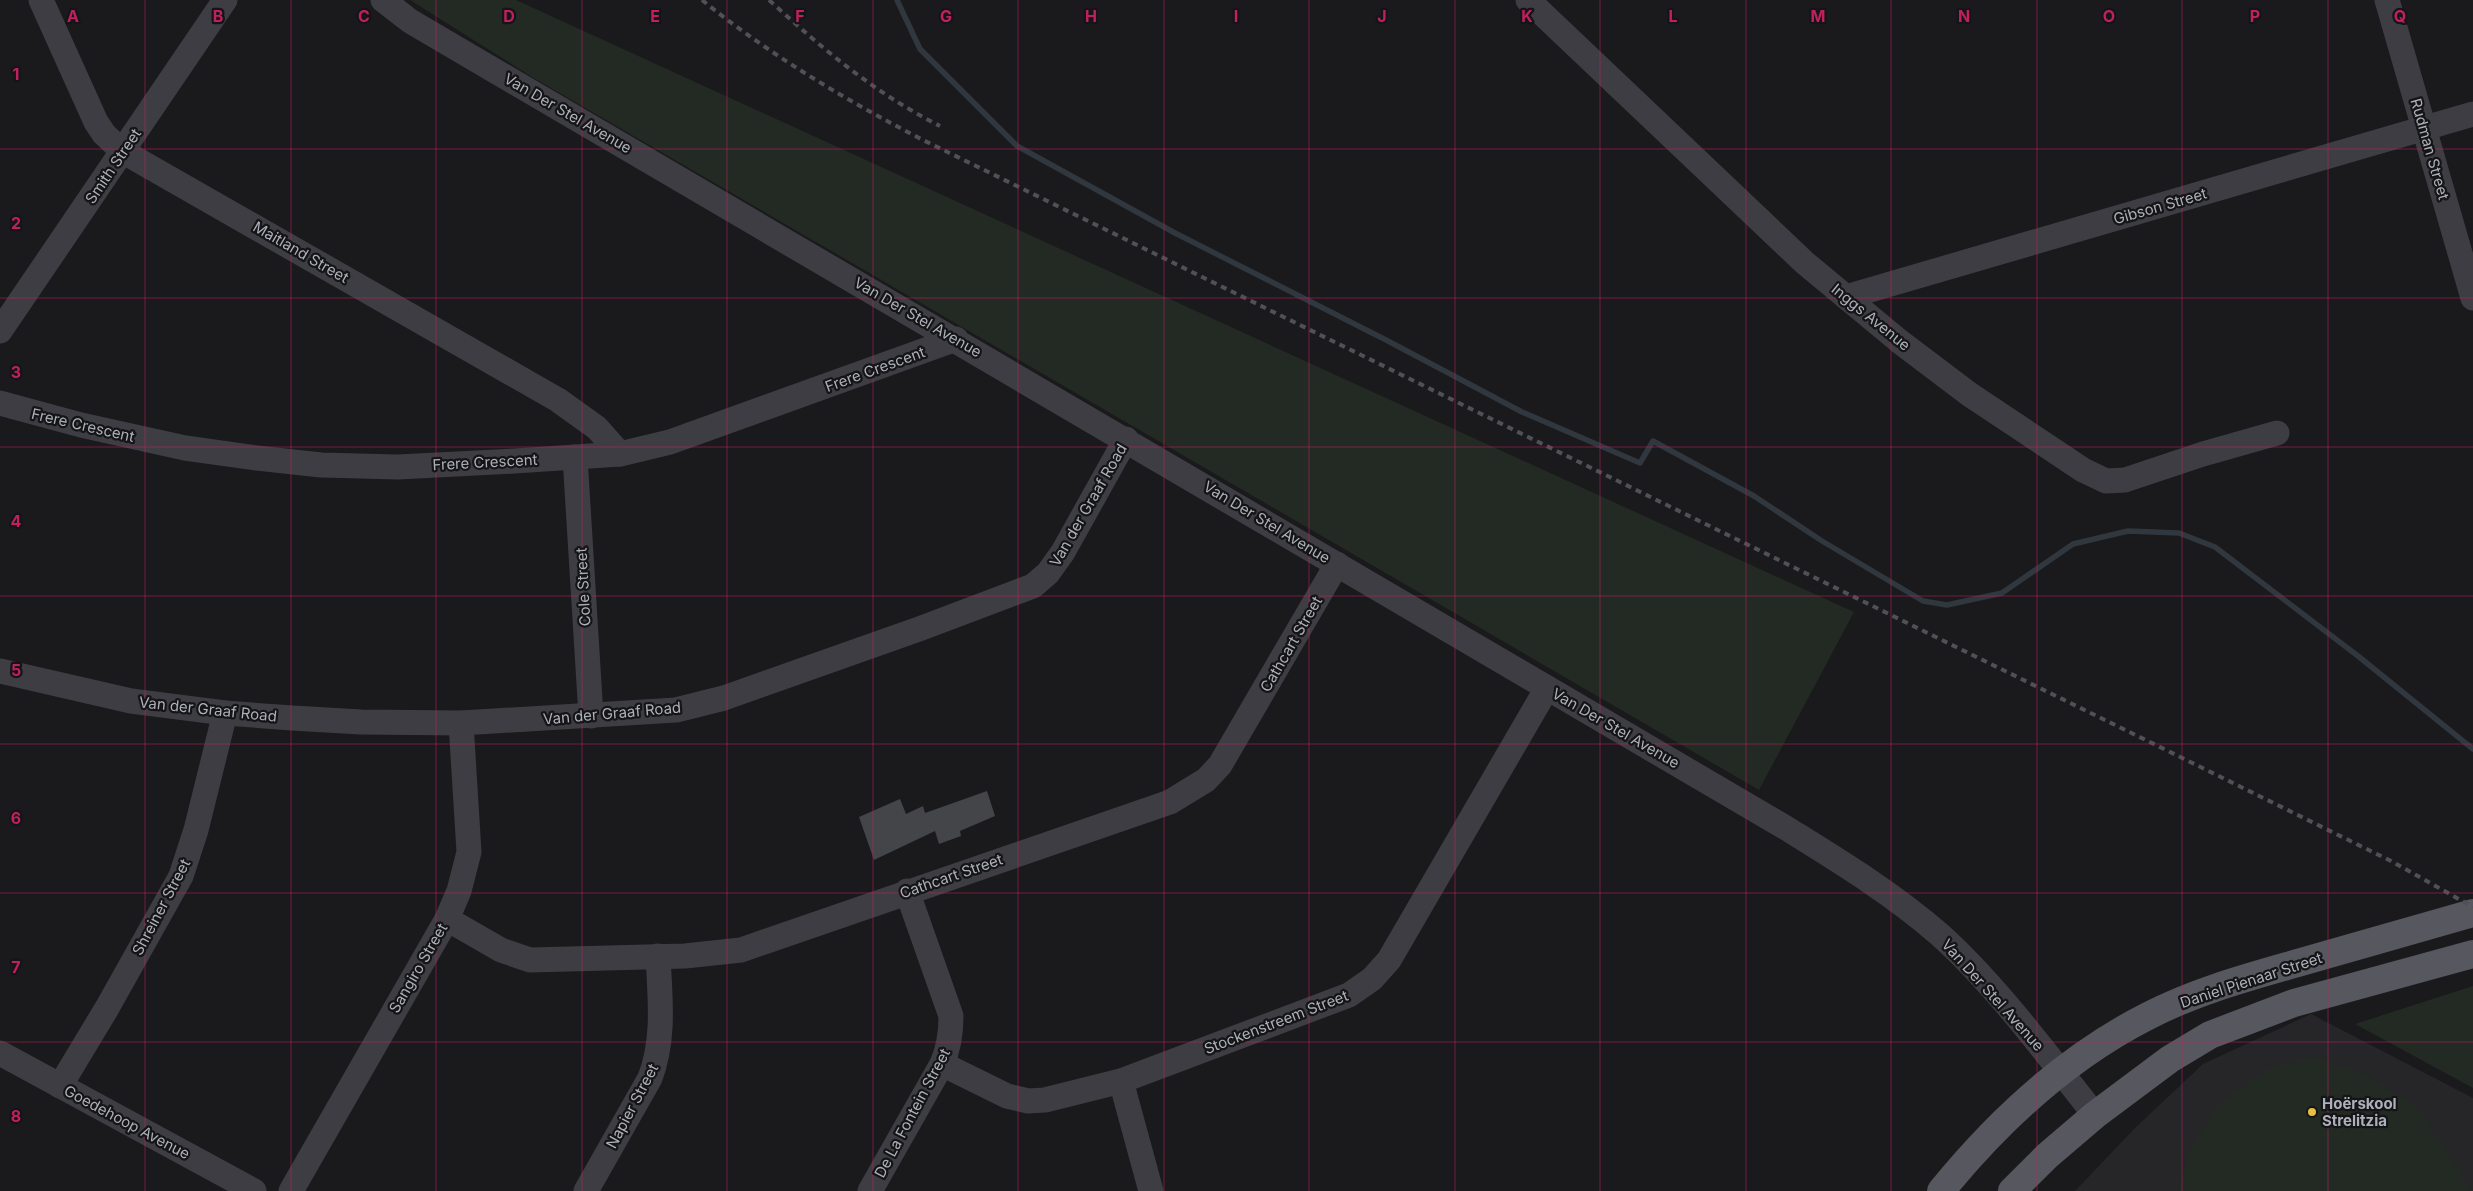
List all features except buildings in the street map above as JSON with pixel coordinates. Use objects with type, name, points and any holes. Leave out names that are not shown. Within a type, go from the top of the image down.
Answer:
[{"type":"main road","name":"Daniel Pienaar Street","points":[[1941,1191],[2000,1126],[2061,1072],[2103,1042],[2148,1015],[2238,980],[2473,913]]},
{"type":"main road","points":[[2012,1191],[2047,1156],[2095,1115],[2170,1059],[2210,1035],[2294,1003],[2473,954]]},
{"type":"street","name":"Maitland Street","points":[[41,0],[96,122],[104,134],[122,151],[558,400],[598,428],[620,454]]},
{"type":"street","name":"Smith Street","points":[[0,331],[225,0]]},
{"type":"street","name":"Van Der Stel Avenue","points":[[383,0],[410,20],[1786,828],[1877,885],[1926,924],[1960,955],[2061,1072],[2095,1115]]},
{"type":"street","name":"Inggs Avenue","points":[[1528,0],[1805,263],[1969,394],[2083,470],[2106,481],[2125,480],[2203,454],[2278,433]]},
{"type":"street","name":"Rudman Street","points":[[2387,0],[2473,298]]},
{"type":"street","name":"Gibson Street","points":[[1846,297],[2473,114]]},
{"type":"street","name":"Frere Crescent","points":[[0,403],[81,426],[185,448],[321,465],[398,467],[620,454],[686,436],[956,339]]},
{"type":"street","name":"Van der Graaf Road","points":[[0,671],[131,701],[225,713],[361,722],[462,723],[676,710],[724,698],[919,629],[1033,586],[1048,573],[1062,552],[1126,439]]},
{"type":"street","name":"Cole Street","points":[[575,457],[591,716]]},
{"type":"street","name":"Cathcart Street","points":[[447,919],[501,950],[530,960],[715,954],[741,950],[907,891],[1170,802],[1206,780],[1220,765],[1337,564]]},
{"type":"street","name":"Stockenstreem Street","points":[[942,1064],[1007,1096],[1028,1101],[1045,1100],[1121,1081],[1349,995],[1372,979],[1389,960],[1547,688]]},
{"type":"street","name":"Shreiner Street","points":[[60,1086],[107,1008],[181,876],[196,830],[225,713]]},
{"type":"street","name":"Sangiro Street","points":[[291,1191],[447,919],[462,883],[469,852],[462,723]]},
{"type":"street","name":"De La Fontein Street","points":[[870,1191],[949,1049],[950,1016],[907,891]]},
{"type":"street","name":"Napier Street","points":[[586,1191],[650,1078],[655,1065],[660,1025],[658,956]]},
{"type":"street","name":"Goedehoop Avenue","points":[[0,1053],[254,1191]]},
{"type":"street","points":[[1121,1081],[1151,1191]]},
{"type":"shaded area","points":[[410,0],[516,0],[1854,612],[1759,790],[532,77]]},
{"type":"shaded area","points":[[2473,986],[2473,1088],[2355,1024]]},
{"type":"shaded area","name":"Hoërskool Strelitzia","points":[[2311,1014],[2473,1098],[2473,1191],[2075,1191],[2136,1127],[2203,1064]]},
{"type":"shaded area","points":[[2314,1056],[2364,1074],[2419,1109],[2473,1191],[2179,1191],[2189,1150],[2218,1105],[2268,1069]]},
{"type":"waterway","points":[[897,0],[920,49],[1017,146],[1175,233],[1388,341],[1522,412],[1640,463],[1653,441],[1754,496],[1822,541],[1923,601],[1947,605],[2002,593],[2073,544],[2128,531],[2179,533],[2215,547],[2358,656],[2473,749]]},
{"type":"railway","points":[[702,0],[781,58],[864,108],[921,139],[2391,861],[2473,907]]},
{"type":"railway","points":[[769,0],[850,69],[893,99],[940,126]]},
{"type":"place","name":"Hoërskool Strelitzia","points":[[2312,1112]]}]
